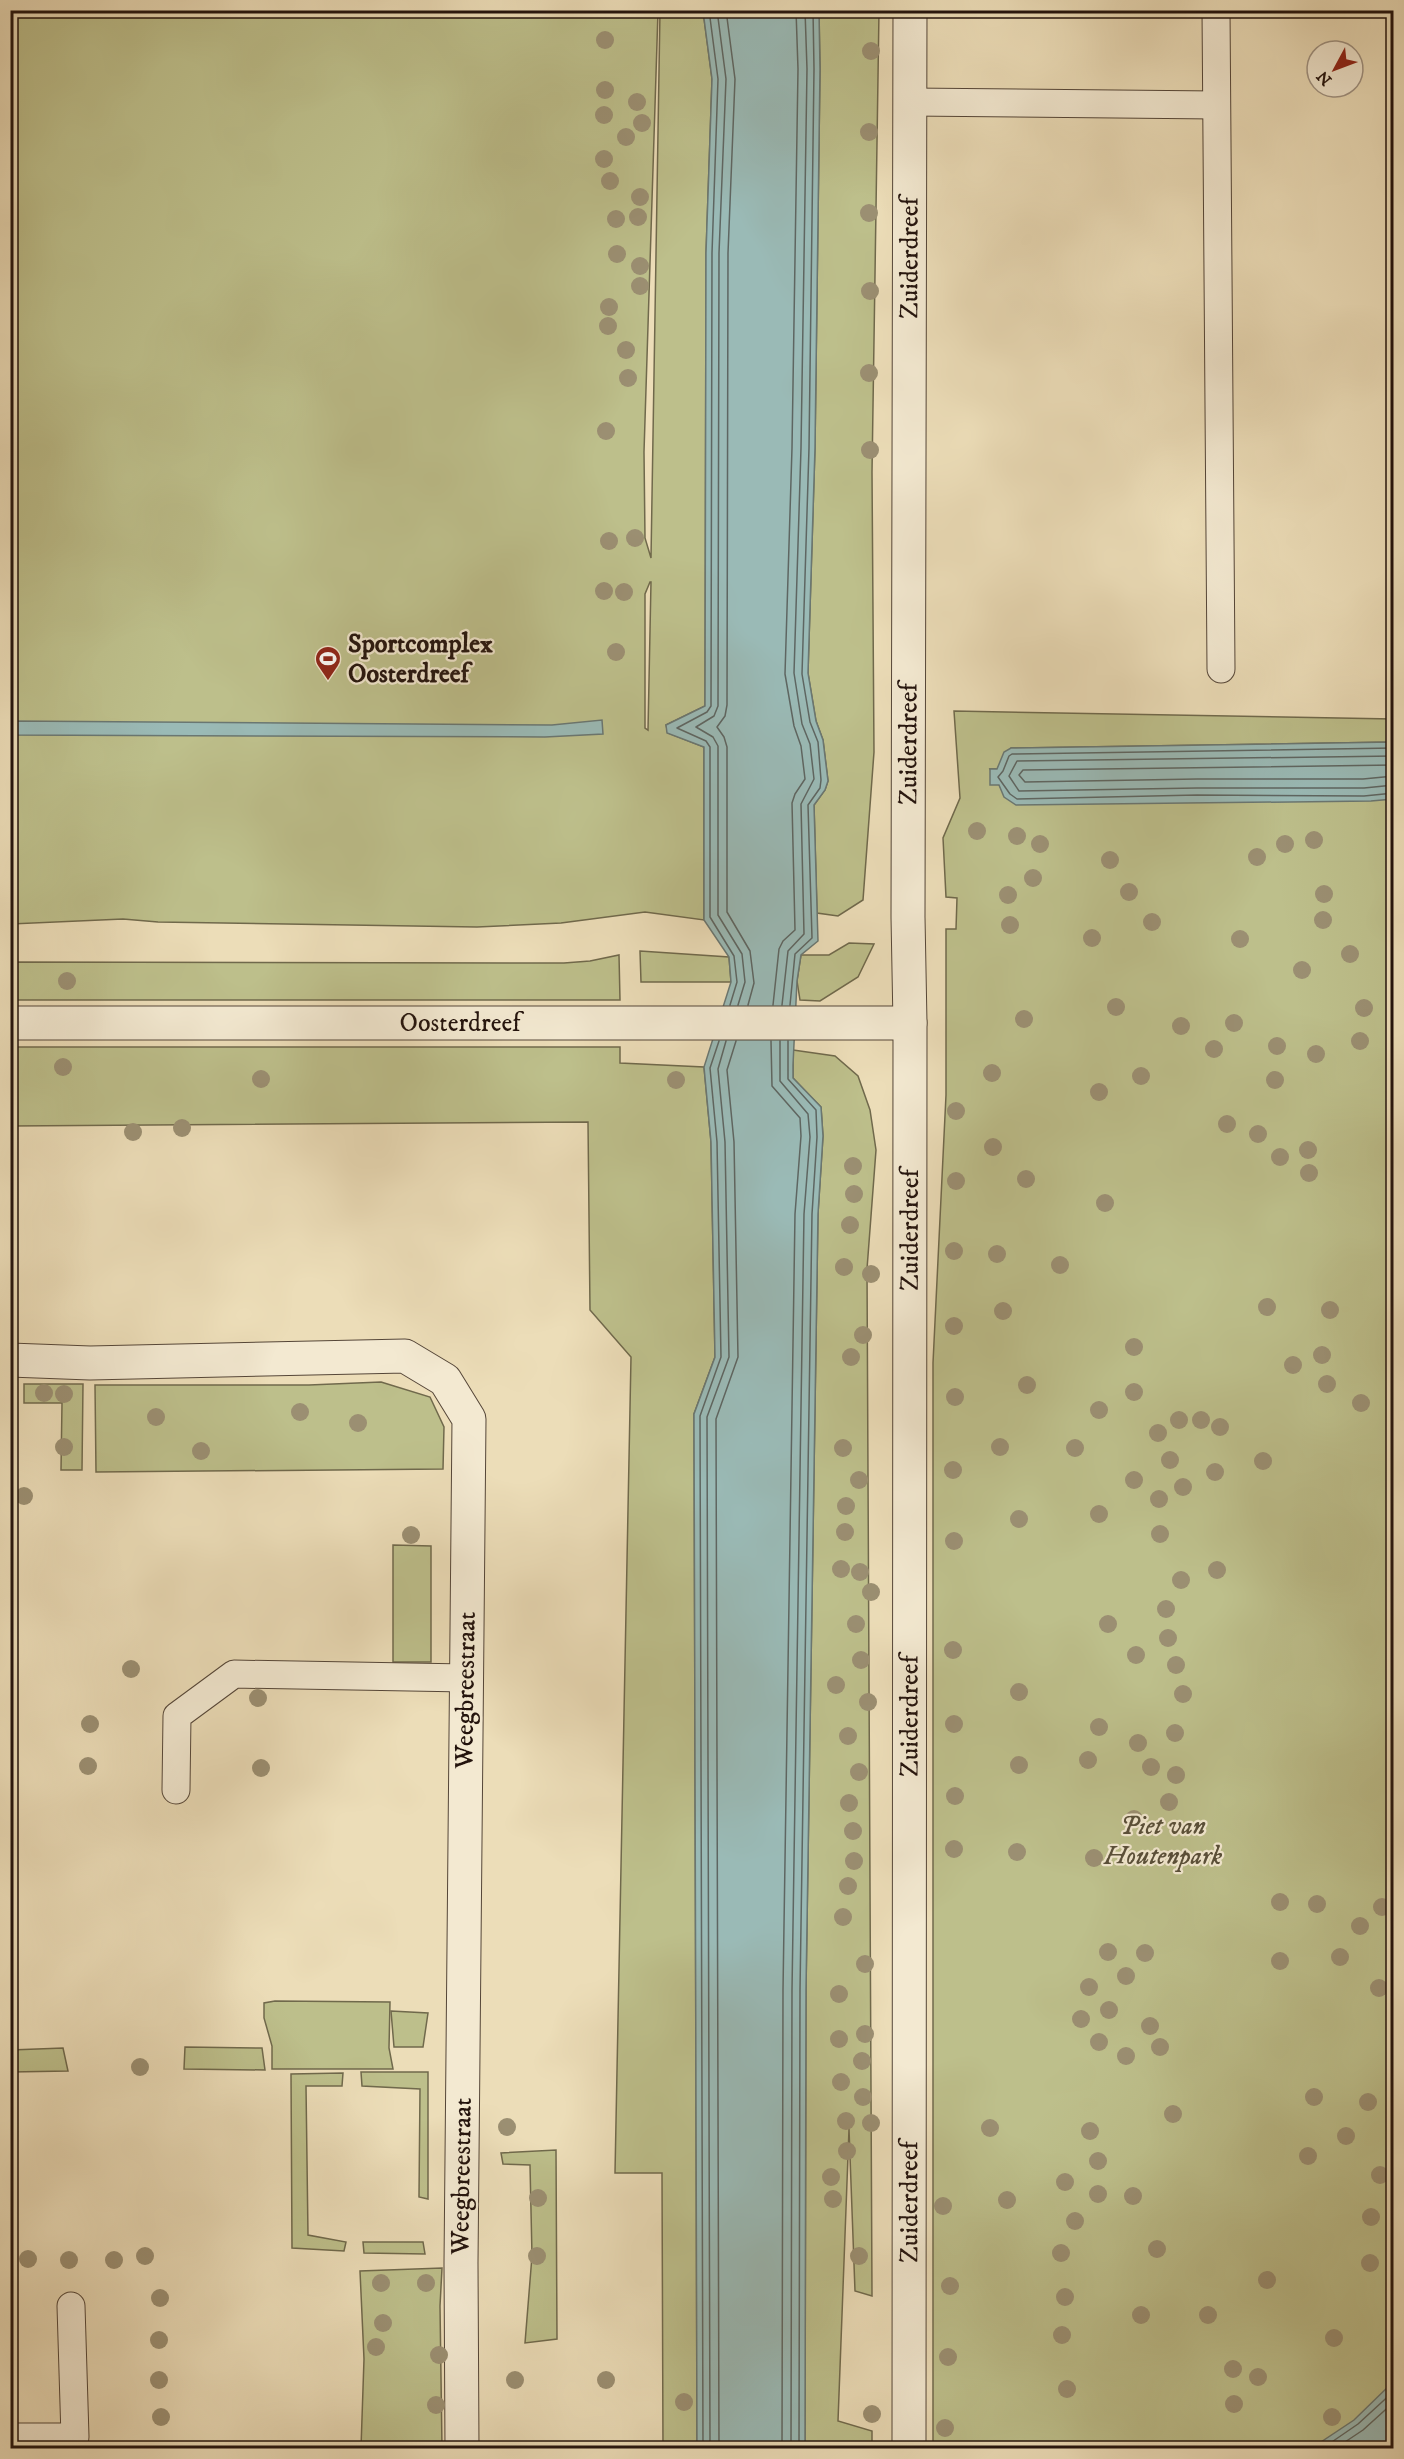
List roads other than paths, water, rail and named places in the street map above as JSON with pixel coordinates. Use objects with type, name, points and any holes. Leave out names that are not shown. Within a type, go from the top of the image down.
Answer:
[{"type":"street","name":"Zuiderdreef","points":[[909,2448],[910,10]]},
{"type":"street","name":"Oosterdreef","points":[[10,1023],[910,1023]]},
{"type":"street","name":"Weegbreestraat","points":[[10,1360],[90,1363],[405,1356],[445,1380],[470,1419],[461,2263],[462,2448]]},
{"type":"lane","points":[[1215,10],[1221,669]]},
{"type":"lane","points":[[910,102],[1216,105]]},
{"type":"lane","points":[[176,1790],[177,1716],[234,1674],[466,1678]]},
{"type":"lane","points":[[10,2437],[75,2437],[71,2306]]},
{"type":"water","points":[[703,11],[819,11],[815,448],[808,673],[816,721],[823,740],[828,781],[825,790],[814,805],[818,941],[801,955],[797,981],[793,1065],[793,1078],[821,1107],[823,1136],[818,1214],[806,1990],[805,2448],[697,2448],[694,1414],[715,1357],[711,1142],[704,1067],[731,982],[729,957],[704,920],[704,747],[667,733],[666,725],[705,706],[706,253],[712,79]]},
{"type":"water","points":[[602,720],[603,734],[545,737],[10,735],[11,721],[552,725]]},
{"type":"water","points":[[1393,742],[1393,799],[1016,805],[1004,797],[999,785],[990,785],[990,769],[997,769],[1004,752],[1011,748]]},
{"type":"water","points":[[1393,2382],[1393,2448],[1312,2448],[1354,2420]]},
{"type":"place","name":"Sportcomplex Oosterdreef","points":[[328,682]]},
{"type":"park label","name":"Piet van Houtenpark","points":[[1163,1840]]}]
